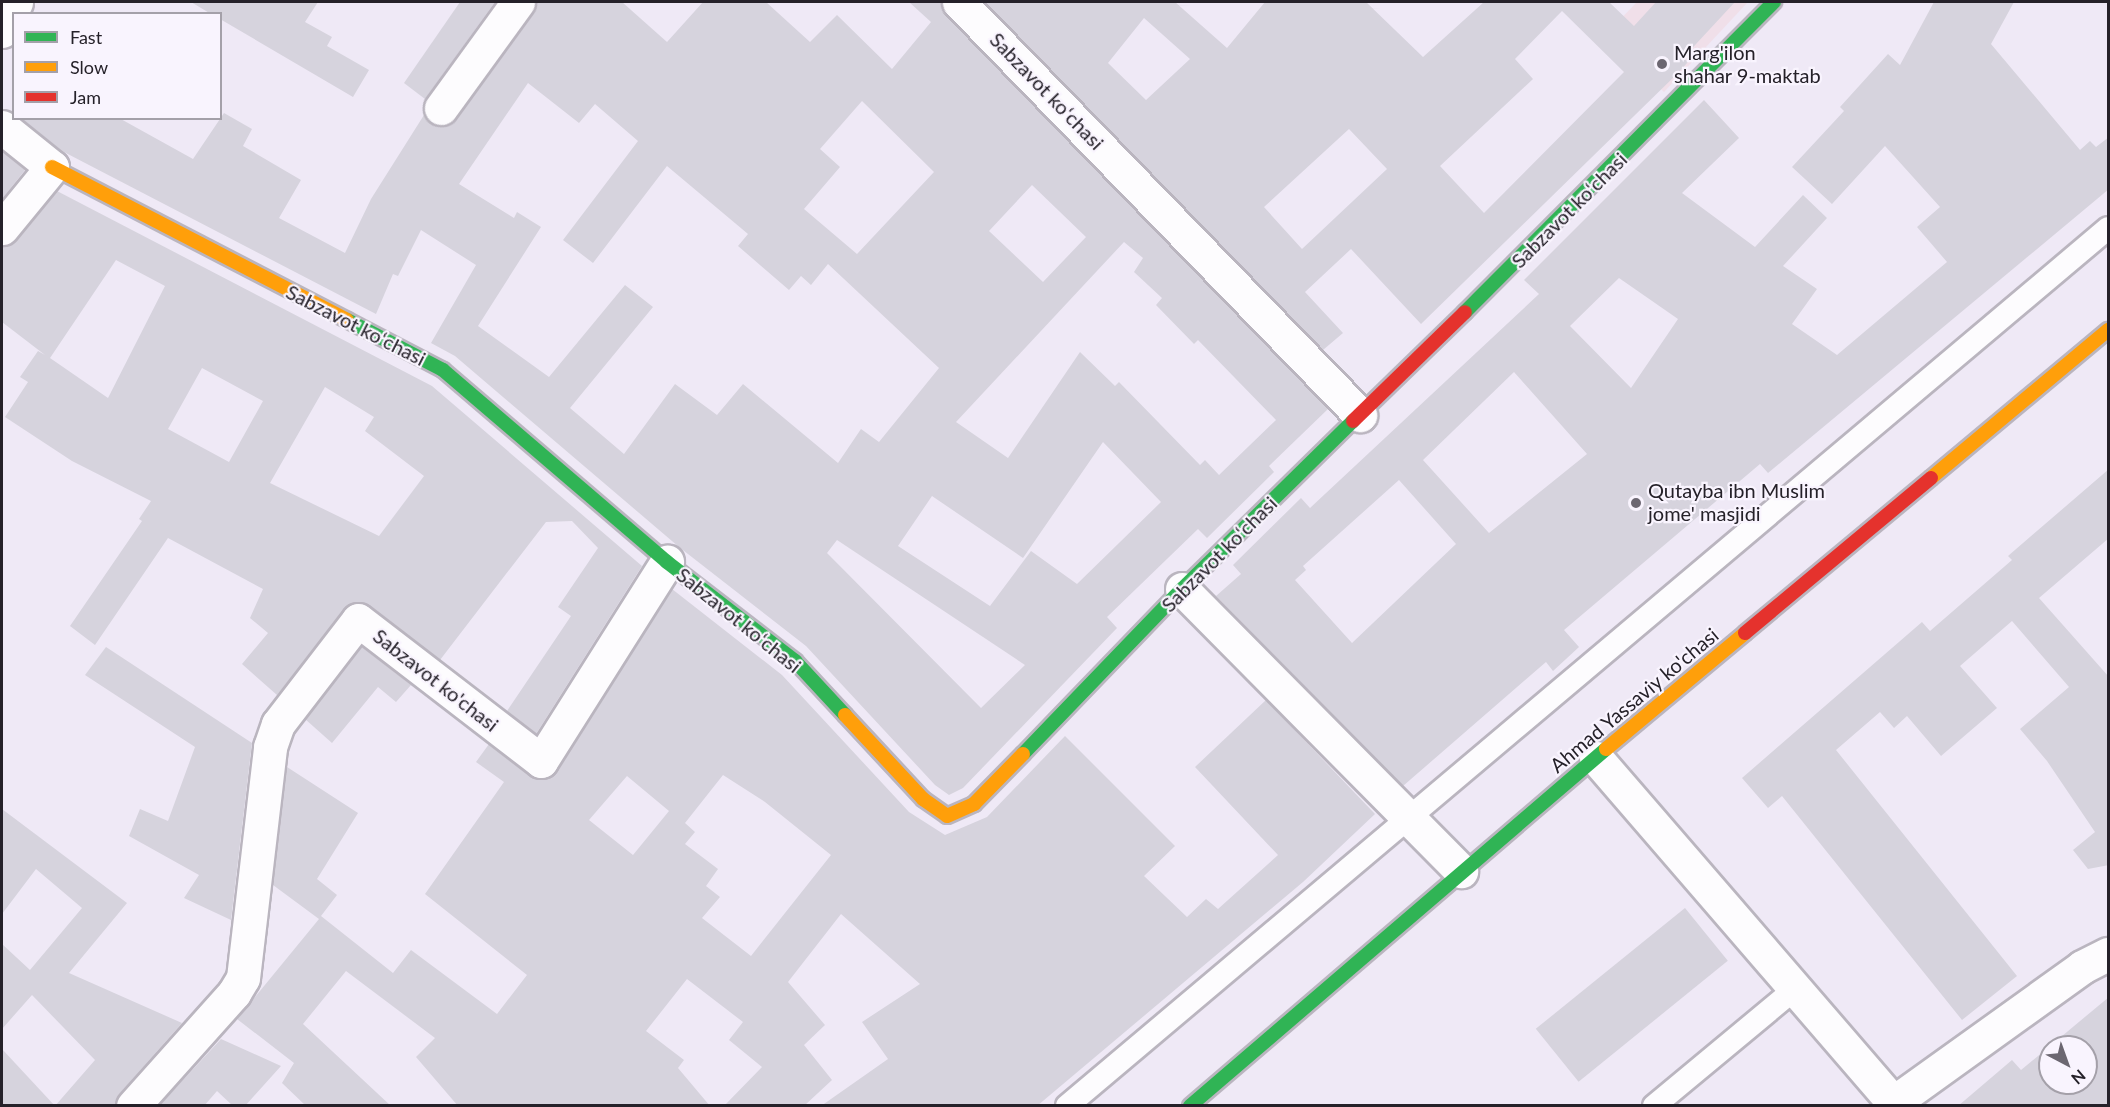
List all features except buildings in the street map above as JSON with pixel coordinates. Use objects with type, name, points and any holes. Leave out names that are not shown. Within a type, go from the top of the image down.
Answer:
[{"type":"street","points":[[2,31],[16,2]]},
{"type":"street","points":[[441,108],[518,2]]},
{"type":"street","name":"Sabzavot koʻchasi","points":[[959,2],[1360,415]]},
{"type":"street","name":"Sabzavot koʻchasi","points":[[52,167],[443,370],[667,562],[795,661],[923,799],[947,816],[974,804],[1182,589],[1614,165],[1774,2]]},
{"type":"street","points":[[2,127],[52,167],[2,228]]},
{"type":"street","name":"Ahmad Yassaviy ko'chasi","points":[[1190,1106],[1461,871],[2109,330]]},
{"type":"street","name":"Sabzavot ko'chasi","points":[[133,1106],[234,993],[243,978],[270,747],[278,724],[358,620],[541,760],[667,562]]},
{"type":"street","points":[[1182,589],[1461,871]]},
{"type":"street","points":[[1596,758],[1895,1104],[2082,967],[2109,954]]},
{"type":"lane","points":[[1066,1106],[2109,228]]},
{"type":"lane","points":[[1654,1106],[1795,989]]},
{"type":"shaded area","name":"Marg'ilon shahar 9-maktab","points":[[1637,2],[1748,2],[1664,92],[1604,36]]},
{"type":"traffic: fast","points":[[1465,312],[1774,2]]},
{"type":"traffic: fast","points":[[347,320],[443,370],[667,562],[795,661],[845,715]]},
{"type":"traffic: fast","points":[[1023,754],[1182,589],[1353,421]]},
{"type":"traffic: fast","points":[[1190,1106],[1606,749]]},
{"type":"traffic: slow","points":[[52,167],[347,320]]},
{"type":"traffic: slow","points":[[1931,478],[2108,330]]},
{"type":"traffic: slow","points":[[1606,749],[1745,633]]},
{"type":"traffic: slow","points":[[845,715],[923,799],[947,816],[974,804],[1023,754]]},
{"type":"traffic: jam","points":[[1353,421],[1465,312]]},
{"type":"traffic: jam","points":[[1745,633],[1931,478]]},
{"type":"place","name":"Marg'ilon shahar 9-maktab","points":[[1662,64]]},
{"type":"place","name":"Qutayba ibn Muslim jome' masjidi","points":[[1636,503]]}]
